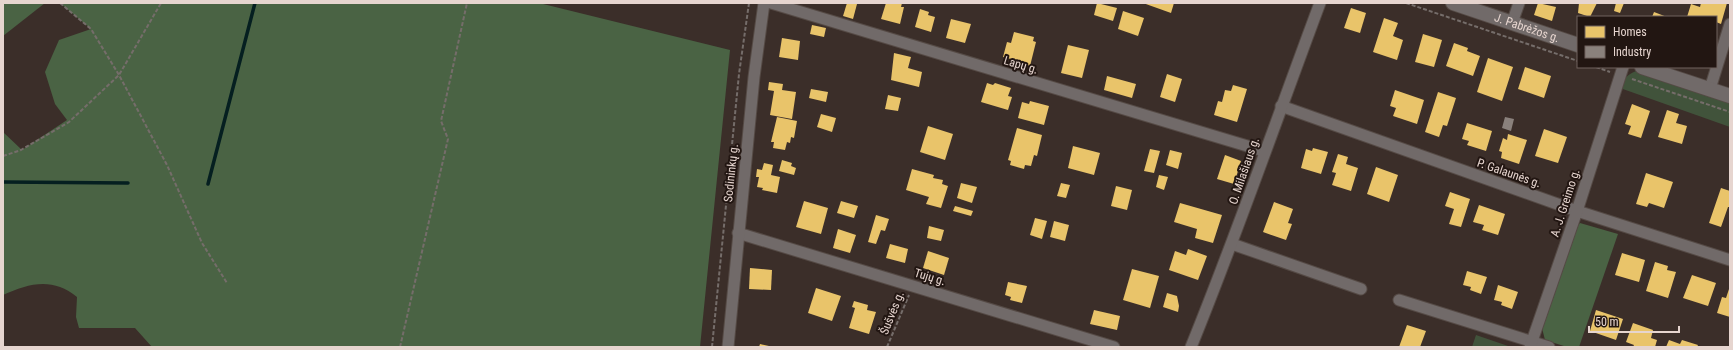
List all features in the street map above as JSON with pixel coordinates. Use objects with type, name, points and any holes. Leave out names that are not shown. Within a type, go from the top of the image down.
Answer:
[{"type":"street","name":"Sodininkų g.","points":[[728,347],[754,77],[764,3]]},
{"type":"street","name":"Lapų g.","points":[[771,3],[1264,151]]},
{"type":"street","name":"O. Milašiaus g.","points":[[1191,347],[1232,244],[1264,151],[1320,3]]},
{"type":"street","name":"J. Pabrėžos g.","points":[[1453,3],[1577,45]]},
{"type":"street","points":[[1512,23],[1519,3]]},
{"type":"street","points":[[1717,66],[1730,24]]},
{"type":"street","points":[[1645,68],[1730,96]]},
{"type":"street","points":[[1710,89],[1716,68]]},
{"type":"street","name":"A. J. Greimo g.","points":[[1532,344],[1577,211],[1621,71]]},
{"type":"street","name":"P. Galaunės g.","points":[[1281,106],[1577,211],[1730,260]]},
{"type":"street","name":"Tujų g.","points":[[738,233],[1114,347]]},
{"type":"street","points":[[1232,244],[1362,289]]},
{"type":"street","points":[[1399,300],[1532,344],[1549,347]]},
{"type":"path","points":[[60,3],[92,29],[132,98],[167,165],[202,243],[227,283]]},
{"type":"path","points":[[3,156],[22,150],[69,122],[119,75],[161,3]]},
{"type":"path","points":[[400,347],[448,139],[441,121],[467,3]]},
{"type":"path","points":[[712,347],[739,74],[749,3]]},
{"type":"path","points":[[1406,3],[1577,61]]},
{"type":"path","points":[[1602,68],[1621,71],[1730,112]]},
{"type":"path","name":"Šušvės g.","points":[[887,347],[913,285]]},
{"type":"green space","points":[[3,3],[45,3],[3,36]]},
{"type":"green space","points":[[60,3],[539,3],[730,50],[700,347],[152,347],[135,328],[79,328],[76,317],[77,297],[59,287],[50,284],[32,285],[22,287],[3,295],[3,132],[22,150],[67,120],[55,104],[45,72],[59,40],[91,29]]},
{"type":"green space","points":[[1636,71],[1730,103],[1730,127],[1620,88],[1622,82],[1630,74]]},
{"type":"green space","points":[[1580,223],[1618,234],[1579,347],[1567,347],[1545,340],[1542,328],[1576,228]]},
{"type":"green space","points":[[1476,335],[1511,347],[1472,347]]},
{"type":"building: Homes","points":[[847,3],[857,4],[853,19],[843,16]]},
{"type":"building: Homes","points":[[886,3],[902,3],[901,7],[904,7],[900,24],[881,19]]},
{"type":"building: Homes","points":[[1097,3],[1117,8],[1113,21],[1094,15]]},
{"type":"building: Homes","points":[[1143,3],[1174,3],[1171,13]]},
{"type":"building: Homes","points":[[1538,3],[1556,7],[1552,21],[1534,15]]},
{"type":"building: Homes","points":[[1579,3],[1597,3],[1590,16],[1578,13]]},
{"type":"building: Homes","points":[[1616,3],[1624,3],[1620,13],[1614,11]]},
{"type":"building: Homes","points":[[1701,3],[1727,3],[1721,24],[1717,22],[1717,16],[1687,16],[1691,4],[1700,7]]},
{"type":"building: Homes","points":[[1351,8],[1366,13],[1360,33],[1344,28]]},
{"type":"building: Homes","points":[[920,9],[929,12],[928,15],[935,17],[931,32],[915,27]]},
{"type":"building: Homes","points":[[1123,11],[1144,18],[1138,36],[1118,29]]},
{"type":"building: Homes","points":[[1654,12],[1664,16],[1652,16]]},
{"type":"building: Homes","points":[[1384,18],[1398,23],[1393,36],[1403,40],[1397,60],[1373,52]]},
{"type":"building: Homes","points":[[951,19],[971,24],[965,43],[946,38]]},
{"type":"building: Homes","points":[[812,25],[826,28],[824,37],[810,34]]},
{"type":"building: Homes","points":[[1014,32],[1034,37],[1033,41],[1036,42],[1030,66],[1017,62],[1013,63],[1011,59],[1003,57],[1007,42],[1011,43]]},
{"type":"building: Homes","points":[[1423,34],[1442,40],[1434,67],[1415,62]]},
{"type":"building: Homes","points":[[782,38],[800,41],[798,60],[779,57]]},
{"type":"building: Homes","points":[[1454,43],[1468,48],[1467,51],[1480,56],[1473,76],[1446,66]]},
{"type":"building: Homes","points":[[1068,45],[1089,50],[1082,78],[1061,73]]},
{"type":"building: Homes","points":[[894,53],[911,57],[908,68],[922,72],[919,87],[891,80]]},
{"type":"building: Homes","points":[[1488,58],[1513,67],[1502,101],[1477,92]]},
{"type":"building: Homes","points":[[1525,67],[1551,76],[1544,98],[1518,89]]},
{"type":"building: Homes","points":[[1167,74],[1182,79],[1175,102],[1160,97]]},
{"type":"building: Homes","points":[[1107,76],[1136,84],[1132,98],[1104,90]]},
{"type":"building: Homes","points":[[769,82],[783,84],[782,90],[796,92],[792,119],[770,115],[774,91],[768,90]]},
{"type":"building: Homes","points":[[987,83],[993,85],[995,83],[1011,88],[1008,96],[1012,97],[1008,110],[981,102]]},
{"type":"building: Homes","points":[[1233,85],[1247,89],[1237,122],[1214,115],[1218,101],[1222,102],[1225,90],[1231,91]]},
{"type":"building: Homes","points":[[811,89],[828,92],[826,102],[809,98]]},
{"type":"building: Homes","points":[[1395,90],[1424,100],[1417,124],[1393,116],[1396,108],[1390,106]]},
{"type":"building: Homes","points":[[1438,92],[1456,98],[1447,126],[1443,125],[1439,137],[1425,132]]},
{"type":"building: Homes","points":[[888,95],[901,98],[898,111],[885,109]]},
{"type":"building: Homes","points":[[1030,101],[1049,106],[1044,125],[1018,118],[1022,102],[1029,104]]},
{"type":"building: Homes","points":[[1632,104],[1650,111],[1641,138],[1628,134],[1631,126],[1625,124]]},
{"type":"building: Homes","points":[[1667,110],[1679,114],[1676,123],[1687,126],[1682,144],[1658,137]]},
{"type":"building: Homes","points":[[821,114],[836,118],[832,132],[817,127]]},
{"type":"building: Homes","points":[[777,117],[797,121],[794,138],[791,137],[790,143],[787,142],[785,150],[773,148],[774,142],[771,142]]},
{"type":"building: Homes","points":[[1467,123],[1492,131],[1486,151],[1467,145],[1469,141],[1462,139]]},
{"type":"building: Homes","points":[[928,126],[953,134],[945,160],[920,152]]},
{"type":"building: Homes","points":[[1017,128],[1042,135],[1037,156],[1034,155],[1031,166],[1025,165],[1024,169],[1010,165],[1011,161],[1008,160]]},
{"type":"building: Homes","points":[[1544,129],[1567,137],[1558,163],[1535,156]]},
{"type":"building: Homes","points":[[1508,134],[1527,140],[1519,164],[1501,158],[1502,152],[1499,151],[1503,138],[1507,140]]},
{"type":"building: Homes","points":[[1073,146],[1100,153],[1094,175],[1068,168]]},
{"type":"building: Homes","points":[[1313,148],[1328,152],[1321,174],[1301,168],[1306,149],[1312,151]]},
{"type":"building: Homes","points":[[1150,149],[1160,151],[1154,173],[1144,171]]},
{"type":"building: Homes","points":[[1170,150],[1182,153],[1178,169],[1166,165]]},
{"type":"building: Homes","points":[[1338,154],[1348,157],[1346,164],[1358,168],[1351,191],[1332,185],[1336,173],[1332,172]]},
{"type":"building: Homes","points":[[1225,155],[1241,161],[1234,184],[1217,179]]},
{"type":"building: Homes","points":[[782,160],[792,163],[791,166],[796,168],[794,175],[779,171]]},
{"type":"building: Homes","points":[[764,163],[773,165],[771,175],[780,177],[777,193],[762,190],[763,188],[757,187],[759,177],[756,177],[757,169],[762,170]]},
{"type":"building: Homes","points":[[1376,167],[1398,175],[1389,202],[1367,194]]},
{"type":"building: Homes","points":[[912,169],[934,175],[933,178],[943,180],[942,184],[948,186],[941,208],[926,204],[929,197],[906,190]]},
{"type":"building: Homes","points":[[1646,173],[1673,182],[1664,208],[1649,203],[1647,207],[1636,204]]},
{"type":"building: Homes","points":[[1159,175],[1168,177],[1164,190],[1156,187]]},
{"type":"building: Homes","points":[[961,183],[977,187],[972,203],[957,198]]},
{"type":"building: Homes","points":[[1061,183],[1070,185],[1066,198],[1057,196]]},
{"type":"building: Homes","points":[[1116,186],[1132,190],[1127,210],[1111,206]]},
{"type":"building: Homes","points":[[1721,188],[1730,191],[1730,207],[1728,207],[1721,227],[1709,223]]},
{"type":"building: Homes","points":[[1450,192],[1470,199],[1461,227],[1449,224],[1454,209],[1445,206]]},
{"type":"building: Homes","points":[[804,201],[828,208],[821,234],[796,227]]},
{"type":"building: Homes","points":[[841,201],[858,206],[854,218],[837,213]]},
{"type":"building: Homes","points":[[1274,202],[1293,209],[1288,223],[1292,224],[1286,240],[1263,232]]},
{"type":"building: Homes","points":[[1180,203],[1222,215],[1213,243],[1195,238],[1197,229],[1174,222]]},
{"type":"building: Homes","points":[[1479,205],[1505,214],[1498,235],[1482,230],[1484,225],[1473,222]]},
{"type":"building: Homes","points":[[955,206],[973,211],[971,216],[953,211]]},
{"type":"building: Homes","points":[[876,215],[889,219],[885,231],[881,230],[876,244],[868,242]]},
{"type":"building: Homes","points":[[1035,218],[1047,221],[1042,239],[1030,235]]},
{"type":"building: Homes","points":[[1054,221],[1069,225],[1065,241],[1050,237]]},
{"type":"building: Homes","points":[[929,226],[944,230],[941,241],[927,238]]},
{"type":"building: Homes","points":[[838,229],[856,235],[850,253],[833,248]]},
{"type":"building: Homes","points":[[890,244],[908,249],[905,263],[886,258]]},
{"type":"building: Homes","points":[[1188,249],[1207,256],[1198,280],[1169,270],[1175,251],[1186,255]]},
{"type":"building: Homes","points":[[928,251],[949,258],[944,275],[923,268]]},
{"type":"building: Homes","points":[[1622,253],[1645,260],[1639,282],[1615,275]]},
{"type":"building: Homes","points":[[1655,262],[1668,266],[1667,270],[1676,272],[1668,298],[1646,291]]},
{"type":"building: Homes","points":[[750,268],[772,270],[771,290],[749,289]]},
{"type":"building: Homes","points":[[1132,269],[1159,276],[1150,308],[1123,300]]},
{"type":"building: Homes","points":[[1467,271],[1487,277],[1481,294],[1470,290],[1471,287],[1463,285]]},
{"type":"building: Homes","points":[[1692,275],[1716,283],[1708,306],[1683,298]]},
{"type":"building: Homes","points":[[1008,282],[1027,286],[1022,303],[1010,300],[1011,297],[1005,295]]},
{"type":"building: Homes","points":[[1498,285],[1518,292],[1512,309],[1501,305],[1502,302],[1494,300]]},
{"type":"building: Homes","points":[[1730,286],[1730,317],[1717,313],[1722,297],[1726,298]]},
{"type":"building: Homes","points":[[816,288],[841,296],[832,321],[808,313]]},
{"type":"building: Homes","points":[[1167,293],[1177,296],[1179,306],[1178,312],[1163,307]]},
{"type":"building: Homes","points":[[854,301],[868,305],[867,310],[876,312],[869,334],[849,328],[855,308],[852,307]]},
{"type":"building: Homes","points":[[1094,310],[1120,316],[1117,330],[1090,324]]},
{"type":"building: Homes","points":[[1596,310],[1623,319],[1616,340],[1590,331]]},
{"type":"building: Homes","points":[[1633,323],[1653,330],[1651,338],[1657,340],[1655,347],[1633,347],[1634,345],[1626,342]]},
{"type":"building: Homes","points":[[1407,325],[1426,331],[1420,347],[1399,347]]},
{"type":"building: Homes","points":[[1669,340],[1680,344],[1682,340],[1698,345],[1697,347],[1666,347]]},
{"type":"building: Homes","points":[[760,344],[769,346],[769,347],[759,347]]},
{"type":"building: Industry","points":[[1505,117],[1514,119],[1511,131],[1502,128]]},
{"type":"waterway","points":[[208,184],[255,3]]},
{"type":"waterway","points":[[3,182],[128,183]]}]
